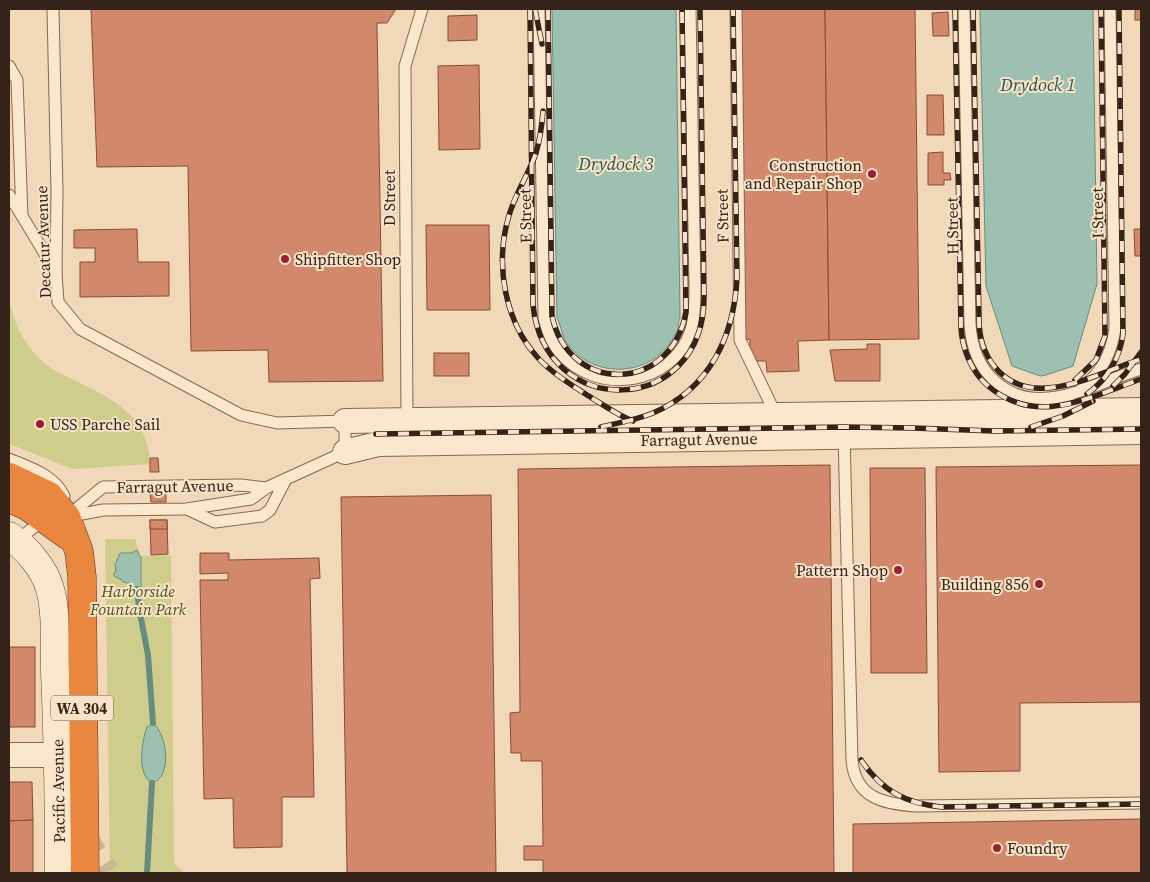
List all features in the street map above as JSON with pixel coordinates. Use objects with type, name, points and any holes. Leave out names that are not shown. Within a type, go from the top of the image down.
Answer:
[{"type":"highway","points":[[9,477],[49,496],[35,529]]},
{"type":"highway","points":[[9,498],[27,506],[35,529]]},
{"type":"highway","points":[[9,514],[35,529]]},
{"type":"highway","name":"Pacific Avenue","points":[[35,529],[77,544],[82,576],[85,873]]},
{"type":"main road","name":"Pacific Avenue","points":[[35,529],[33,558],[46,576],[51,590],[53,616],[60,873]]},
{"type":"street","name":"Farragut Avenue","points":[[346,452],[378,444],[843,425],[1141,410]]},
{"type":"street","name":"Farragut Avenue","points":[[345,421],[776,415],[843,425],[1141,432]]},
{"type":"street","points":[[9,755],[58,754]]},
{"type":"lane","name":"Decatur Avenue","points":[[52,9],[58,302],[80,329],[213,401],[241,414],[277,423],[345,421]]},
{"type":"lane","name":"D Street","points":[[407,420],[405,66],[422,9]]},
{"type":"lane","name":"E Street","points":[[539,9],[544,318],[552,343],[571,364],[597,377],[617,380],[648,376],[671,360],[686,341],[694,317],[690,9]]},
{"type":"lane","name":"F Street","points":[[736,9],[740,340],[776,415]]},
{"type":"lane","name":"H Street","points":[[964,9],[969,314],[972,345],[984,370],[998,384],[1014,393],[1044,398],[1066,395]]},
{"type":"lane","name":"I Street","points":[[1066,395],[1079,389],[1096,375],[1107,359],[1115,328],[1110,9]]},
{"type":"lane","points":[[9,66],[17,80],[22,216]]},
{"type":"lane","points":[[9,195],[56,273]]},
{"type":"lane","points":[[1066,395],[1141,369]]},
{"type":"lane","points":[[345,421],[346,452]]},
{"type":"lane","points":[[843,425],[852,760],[853,773],[864,791],[875,798],[892,804],[916,806],[1141,803]]},
{"type":"lane","name":"Farragut Avenue","points":[[35,529],[103,510],[187,509],[250,499],[266,488],[346,452]]},
{"type":"lane","points":[[9,459],[33,469],[50,479],[60,488],[64,496],[35,529]]},
{"type":"lane","points":[[187,509],[215,522],[262,516],[270,510],[286,479]]},
{"type":"lane","name":"Farragut Avenue","points":[[35,529],[103,487],[232,485],[266,488]]},
{"type":"green space","points":[[9,301],[22,335],[31,350],[44,363],[112,401],[135,420],[143,432],[148,446],[150,464],[73,469],[9,444]]},
{"type":"green space","name":"Harborside Fountain Park","points":[[105,539],[135,539],[140,556],[171,555],[174,864],[185,873],[110,873]]},
{"type":"water","name":"Drydock 3","points":[[552,9],[676,9],[680,318],[676,333],[668,346],[658,356],[632,368],[605,368],[579,356],[566,343],[557,318]]},
{"type":"water","name":"Drydock 1","points":[[980,9],[1093,9],[1097,284],[1073,366],[1046,375],[1040,376],[1012,366],[986,286]]},
{"type":"water","points":[[137,550],[141,558],[141,589],[134,589],[132,584],[123,582],[114,576],[116,572],[115,565],[120,553],[132,553]]},
{"type":"water","points":[[153,723],[162,736],[166,755],[163,773],[159,779],[152,783],[147,779],[144,772],[142,757],[143,740],[147,727]]},
{"type":"building","name":"Shipfitter Shop","points":[[91,9],[396,9],[387,23],[377,23],[383,381],[269,382],[268,350],[191,351],[188,166],[97,167]]},
{"type":"building","points":[[741,9],[825,9],[829,340],[798,341],[799,371],[767,372],[766,361],[756,361],[750,354],[750,339],[745,340]]},
{"type":"building","name":"Construction and Repair Shop","points":[[825,9],[915,9],[919,339],[829,340]]},
{"type":"building","points":[[1135,9],[1141,9],[1141,20],[1135,20]]},
{"type":"building","points":[[948,12],[949,36],[933,36],[932,13]]},
{"type":"building","points":[[477,15],[477,40],[448,41],[448,16]]},
{"type":"building","points":[[479,65],[480,149],[439,150],[438,66]]},
{"type":"building","points":[[927,95],[943,95],[944,135],[927,135]]},
{"type":"building","points":[[943,152],[943,173],[950,173],[951,180],[944,180],[944,185],[928,185],[928,153]]},
{"type":"building","points":[[426,225],[489,225],[490,310],[427,310]]},
{"type":"building","points":[[137,229],[138,262],[169,262],[169,296],[80,297],[80,262],[95,262],[95,248],[74,248],[74,230]]},
{"type":"building","points":[[1134,229],[1141,229],[1141,256],[1135,256]]},
{"type":"building","points":[[867,344],[880,344],[880,381],[835,381],[830,350],[867,349]]},
{"type":"building","points":[[434,353],[469,353],[469,376],[434,376]]},
{"type":"building","points":[[150,458],[158,458],[159,472],[150,472]]},
{"type":"building","points":[[830,465],[834,873],[543,873],[543,860],[524,860],[524,846],[543,846],[542,761],[521,761],[521,753],[511,753],[510,713],[520,712],[518,469]]},
{"type":"building","name":"Building 856","points":[[1141,465],[1141,702],[1020,703],[1020,771],[939,772],[936,467]]},
{"type":"building","name":"Pattern Shop","points":[[870,468],[925,468],[927,673],[871,673]]},
{"type":"building","points":[[166,493],[166,502],[151,502],[150,494]]},
{"type":"building","points":[[491,495],[496,873],[347,873],[341,497]]},
{"type":"building","points":[[150,520],[167,520],[168,554],[151,555]]},
{"type":"building","points":[[150,520],[167,520],[167,529],[150,529]]},
{"type":"building","points":[[200,553],[229,553],[229,560],[319,558],[320,578],[310,579],[314,797],[282,797],[282,847],[234,848],[233,798],[204,799],[200,580],[228,580],[228,573],[200,574]]},
{"type":"building","points":[[9,647],[35,647],[35,727],[9,727]]},
{"type":"building","points":[[9,782],[32,782],[33,820],[9,821]]},
{"type":"building","name":"Foundry","points":[[1141,819],[1141,873],[853,873],[853,824]]},
{"type":"building","points":[[33,820],[33,873],[9,873],[9,821]]},
{"type":"waterway","points":[[137,589],[148,655],[153,723]]},
{"type":"waterway","points":[[147,873],[152,783]]},
{"type":"tunnel","points":[[83,829],[87,844],[106,873]]},
{"type":"railway","points":[[530,9],[533,305],[544,343],[565,370],[592,386],[623,390],[653,383],[679,365],[697,337],[704,297],[700,9]]},
{"type":"railway","points":[[535,9],[542,44]]},
{"type":"railway","points":[[548,9],[552,316],[562,342],[578,360],[598,371],[620,374],[641,370],[661,358],[677,339],[686,312],[682,9]]},
{"type":"railway","points":[[601,427],[653,413],[673,403],[703,375],[715,359],[724,340],[735,300],[737,278],[733,9]]},
{"type":"railway","points":[[955,9],[961,327],[968,359],[976,373],[987,385],[1006,398],[1024,405],[1044,407],[1063,405],[1102,394],[1141,379]]},
{"type":"railway","points":[[973,9],[979,326],[982,344],[987,355],[994,366],[1009,380],[1026,387],[1045,388],[1085,380],[1141,359]]},
{"type":"railway","points":[[1075,380],[1096,360],[1105,336],[1101,9]]},
{"type":"railway","points":[[1087,394],[1101,382],[1116,360],[1123,334],[1119,9]]},
{"type":"railway","points":[[543,111],[536,153],[514,202],[504,237],[503,274],[511,311],[527,344],[543,363],[561,378],[587,395],[615,413],[633,421]]},
{"type":"railway","points":[[1113,386],[1125,374],[1141,352]]},
{"type":"railway","points":[[1031,427],[1063,416],[1093,401]]},
{"type":"railway","points":[[376,434],[843,427],[994,431],[1141,429]]},
{"type":"railway","points":[[861,760],[877,780],[895,794],[905,799],[928,805],[941,807],[1141,804]]},
{"type":"place","name":"Construction and Repair Shop","points":[[872,174]]},
{"type":"place","name":"Shipfitter Shop","points":[[285,259]]},
{"type":"place","name":"USS Parche Sail","points":[[40,424]]},
{"type":"place","name":"Pattern Shop","points":[[898,570]]},
{"type":"place","name":"Building 856","points":[[1039,584]]},
{"type":"place","name":"Foundry","points":[[997,848]]}]
